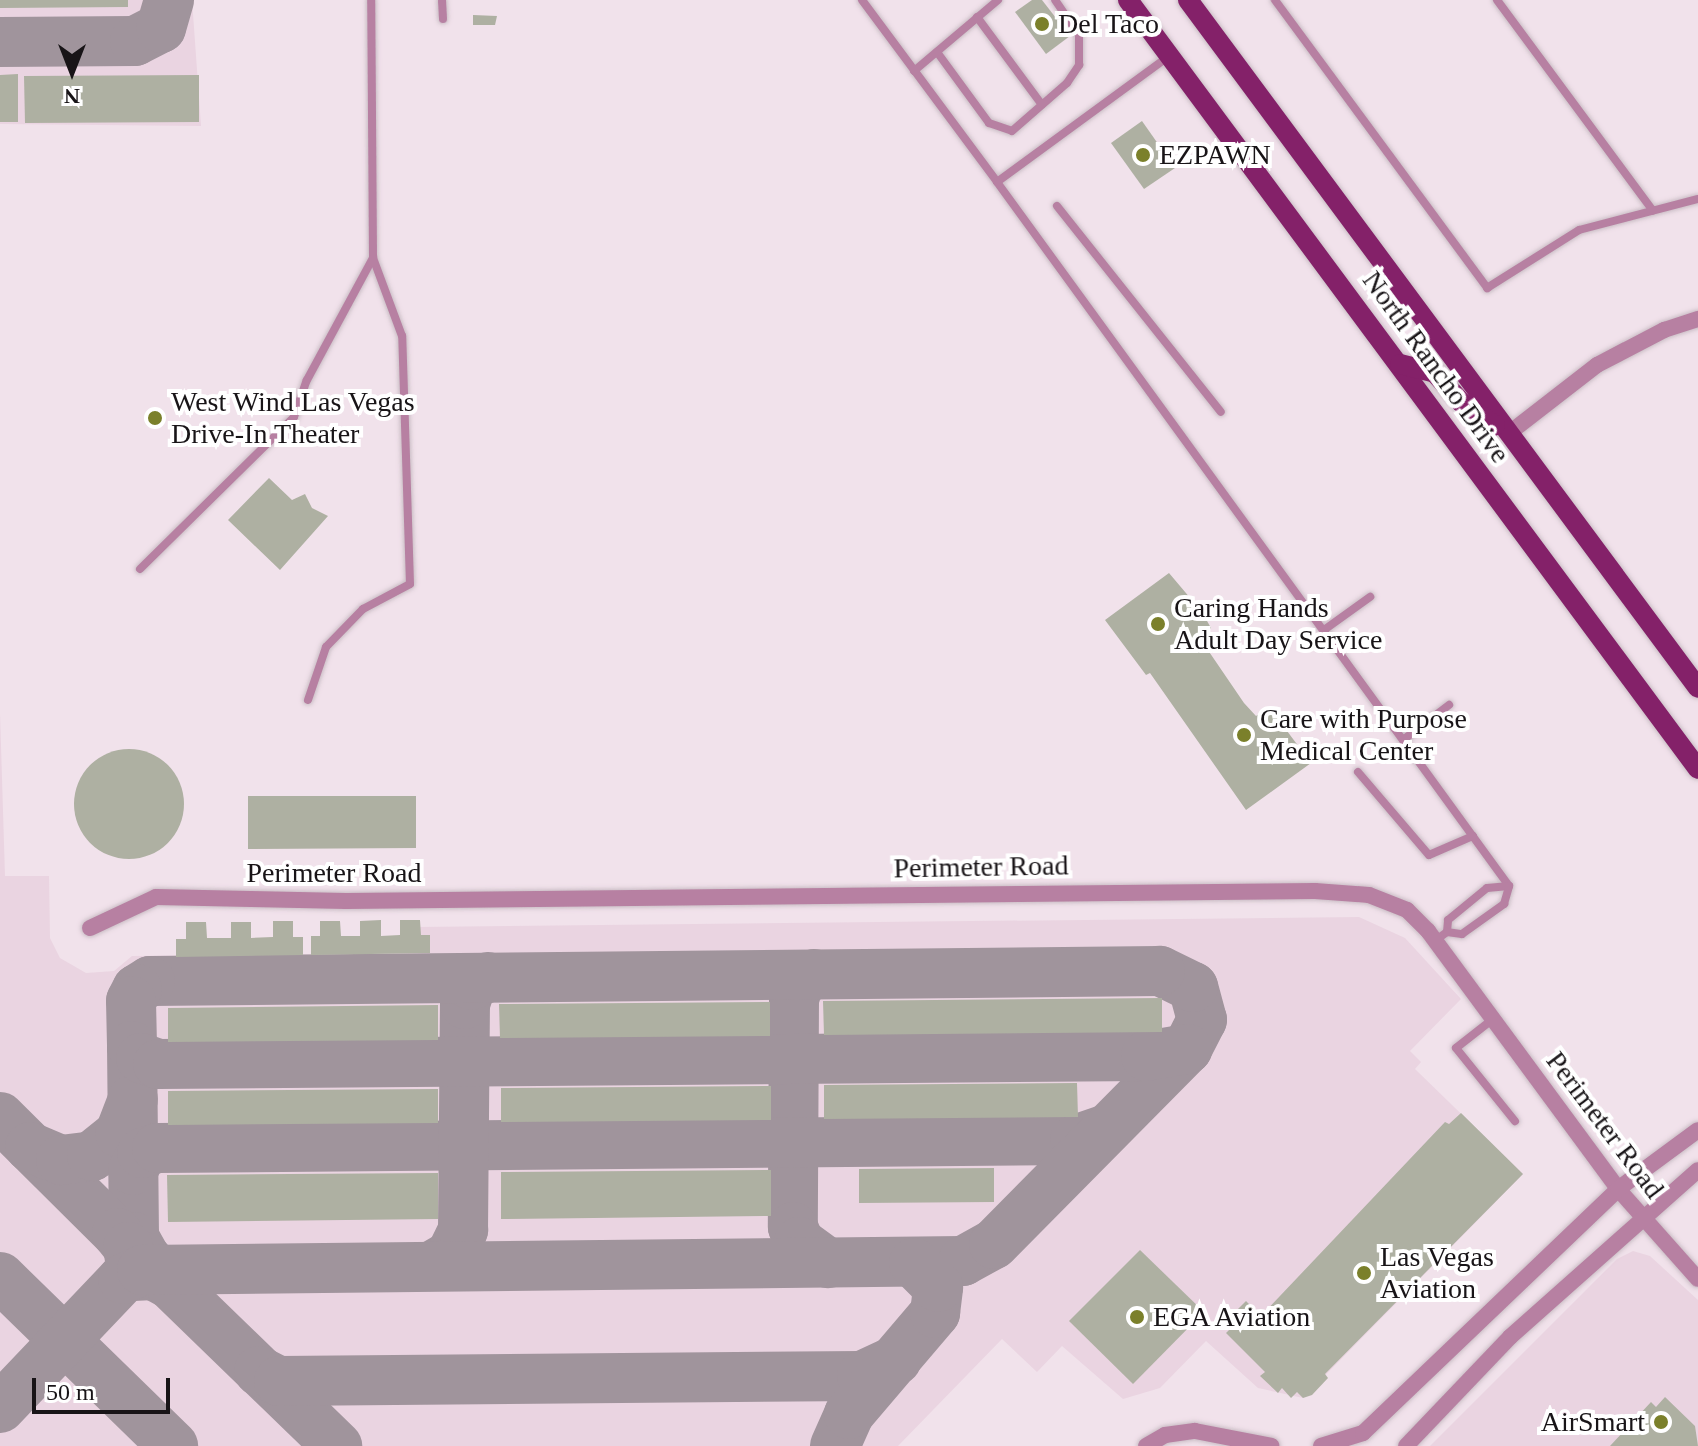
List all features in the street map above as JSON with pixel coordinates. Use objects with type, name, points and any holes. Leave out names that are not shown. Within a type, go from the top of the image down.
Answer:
[{"type":"main road","name":"North Rancho Drive","points":[[1128,0],[1698,769]]},
{"type":"main road","name":"North Rancho Drive","points":[[1188,0],[1698,688]]},
{"type":"main road","points":[[1400,364],[1435,373],[1462,403],[1508,434]]},
{"type":"street","points":[[1508,434],[1611,357],[1698,319]]},
{"type":"street","name":"Perimeter Road","points":[[90,928],[156,897],[346,901],[1348,891],[1407,910],[1441,936],[1493,1019],[1618,1189],[1698,1279]]},
{"type":"street","points":[[1321,1446],[1363,1433],[1618,1189],[1698,1130]]},
{"type":"street","points":[[1406,1446],[1510,1337],[1640,1216],[1698,1170]]},
{"type":"street","points":[[1146,1446],[1165,1435],[1195,1431],[1272,1446]]},
{"type":"lane","points":[[308,700],[326,647],[363,609],[410,584],[402,336],[373,258],[371,0]]},
{"type":"lane","points":[[442,0],[443,19]]},
{"type":"lane","points":[[862,0],[1509,886]]},
{"type":"lane","points":[[914,71],[998,0]]},
{"type":"lane","points":[[937,52],[999,130],[1012,131],[1067,83],[1080,53],[1079,35],[1055,0]]},
{"type":"lane","points":[[1275,0],[1487,288],[1579,230],[1698,199]]},
{"type":"lane","points":[[1497,0],[1653,211]]},
{"type":"lane","points":[[977,17],[1042,105]]},
{"type":"lane","points":[[997,182],[1170,55]]},
{"type":"lane","points":[[1057,206],[1221,412]]},
{"type":"lane","points":[[140,569],[294,417],[307,380],[373,258]]},
{"type":"lane","points":[[1324,630],[1370,597]]},
{"type":"lane","points":[[1403,740],[1449,705]]},
{"type":"lane","points":[[1358,772],[1429,855],[1473,836]]},
{"type":"lane","points":[[1509,886],[1504,904],[1462,934],[1441,936],[1448,920],[1487,888],[1509,886]]},
{"type":"lane","points":[[1493,1019],[1456,1048],[1515,1121]]},
{"type":"shaded area","points":[[0,0],[192,0],[201,126],[0,124]]},
{"type":"shaded area","points":[[0,713],[5,876],[49,876],[50,938],[60,958],[86,973],[114,971],[132,956],[417,953],[417,927],[1359,917],[1405,938],[1461,999],[1410,1051],[1421,1062],[1415,1069],[1523,1174],[1303,1398],[1258,1388],[1206,1341],[1160,1388],[1123,1399],[1062,1346],[1037,1372],[1002,1339],[898,1446],[0,1446]]},
{"type":"shaded area","points":[[1633,1251],[1650,1256],[1698,1300],[1698,1446],[1430,1446],[1617,1259]]},
{"type":"building","points":[[0,0],[128,0],[128,7],[0,8]]},
{"type":"building","name":"Del Taco","points":[[1032,0],[1042,0],[1070,36],[1046,54],[1015,12]]},
{"type":"building","points":[[473,15],[497,16],[495,25],[473,25]]},
{"type":"building","points":[[18,74],[18,122],[0,122],[0,75]]},
{"type":"building","points":[[199,75],[199,122],[25,123],[24,76]]},
{"type":"building","name":"EZPAWN","points":[[1142,121],[1175,168],[1144,189],[1111,143]]},
{"type":"building","points":[[269,478],[292,500],[305,494],[312,508],[328,516],[280,570],[228,520]]},
{"type":"building","name":"Care with Purpose Medical Center","points":[[1169,573],[1202,612],[1211,628],[1199,637],[1244,703],[1256,716],[1269,707],[1311,763],[1246,810],[1150,673],[1146,675],[1105,620]]},
{"type":"building","points":[[129,749],[150,754],[168,765],[179,783],[184,804],[179,825],[168,843],[150,854],[129,859],[108,854],[90,843],[79,825],[74,804],[79,783],[90,765],[108,754]]},
{"type":"building","points":[[248,796],[416,796],[416,848],[248,849]]},
{"type":"building","points":[[381,920],[381,936],[400,935],[400,920],[420,920],[421,935],[430,935],[430,953],[311,955],[311,936],[320,936],[320,921],[340,921],[341,936],[360,936],[360,921]]},
{"type":"building","points":[[273,921],[293,921],[293,937],[303,937],[303,955],[176,957],[176,939],[186,939],[186,922],[206,922],[207,938],[231,938],[231,922],[251,922],[251,938],[273,937]]},
{"type":"building","points":[[1162,998],[1162,1032],[824,1035],[823,1001]]},
{"type":"building","points":[[770,1002],[770,1036],[500,1038],[499,1004]]},
{"type":"building","points":[[438,1005],[438,1040],[168,1042],[168,1008]]},
{"type":"building","points":[[1077,1083],[1078,1117],[824,1119],[824,1085]]},
{"type":"building","points":[[771,1086],[771,1120],[501,1122],[501,1088]]},
{"type":"building","points":[[438,1089],[438,1123],[168,1125],[168,1091]]},
{"type":"building","name":"Las Vegas Aviation","points":[[1461,1113],[1523,1174],[1325,1374],[1328,1378],[1312,1395],[1303,1398],[1297,1392],[1291,1398],[1282,1388],[1278,1393],[1260,1376],[1265,1372],[1226,1333],[1232,1327],[1226,1321],[1246,1301],[1261,1316],[1445,1122],[1449,1124]]},
{"type":"building","points":[[994,1168],[994,1202],[859,1203],[859,1169]]},
{"type":"building","points":[[771,1170],[771,1216],[501,1219],[501,1172]]},
{"type":"building","points":[[438,1173],[438,1219],[168,1222],[167,1175]]},
{"type":"building","name":"EGA Aviation","points":[[1140,1250],[1204,1312],[1133,1384],[1069,1321]]},
{"type":"building","name":"AirSmart","points":[[1665,1397],[1695,1426],[1698,1446],[1610,1446],[1651,1402],[1656,1407]]},
{"type":"taxiway","points":[[0,42],[135,41],[161,28],[169,0]]},
{"type":"taxiway","points":[[0,1408],[123,1279],[142,1270],[963,1261],[994,1244],[1187,1049],[1202,1020],[1193,987],[1160,971],[150,981],[137,989],[131,1001],[132,1046],[141,1058],[158,1064],[1146,1056],[1187,1049]]},
{"type":"taxiway","points":[[814,974],[799,983],[794,999],[793,1227],[799,1242],[828,1263]]},
{"type":"taxiway","points":[[432,1266],[451,1255],[463,1230],[465,1004],[471,985],[488,977]]},
{"type":"taxiway","points":[[132,1046],[134,1237],[145,1257],[170,1284]]},
{"type":"taxiway","points":[[30,1147],[61,1160],[92,1156],[120,1133],[133,1099]]},
{"type":"taxiway","points":[[0,1117],[117,1233],[128,1247],[131,1265]]},
{"type":"taxiway","points":[[133,1170],[142,1153],[157,1148],[1075,1140],[1107,1129]]},
{"type":"taxiway","points":[[835,1446],[849,1414],[935,1313],[938,1287],[914,1263]]},
{"type":"taxiway","points":[[133,1276],[153,1275],[170,1284],[337,1446]]},
{"type":"taxiway","points":[[0,1277],[173,1446]]},
{"type":"taxiway","points":[[259,1371],[279,1381],[862,1376],[896,1360]]},
{"type":"place","name":"Del Taco","points":[[1042,24]]},
{"type":"place","name":"EZPAWN","points":[[1143,155]]},
{"type":"place","name":"West Wind Las Vegas Drive-In Theater","points":[[155,418]]},
{"type":"place","name":"Caring Hands Adult Day Service","points":[[1158,624]]},
{"type":"place","name":"Care with Purpose Medical Center","points":[[1244,735]]},
{"type":"place","name":"Las Vegas Aviation","points":[[1364,1273]]},
{"type":"place","name":"EGA Aviation","points":[[1137,1317]]},
{"type":"place","name":"AirSmart","points":[[1661,1422]]}]
